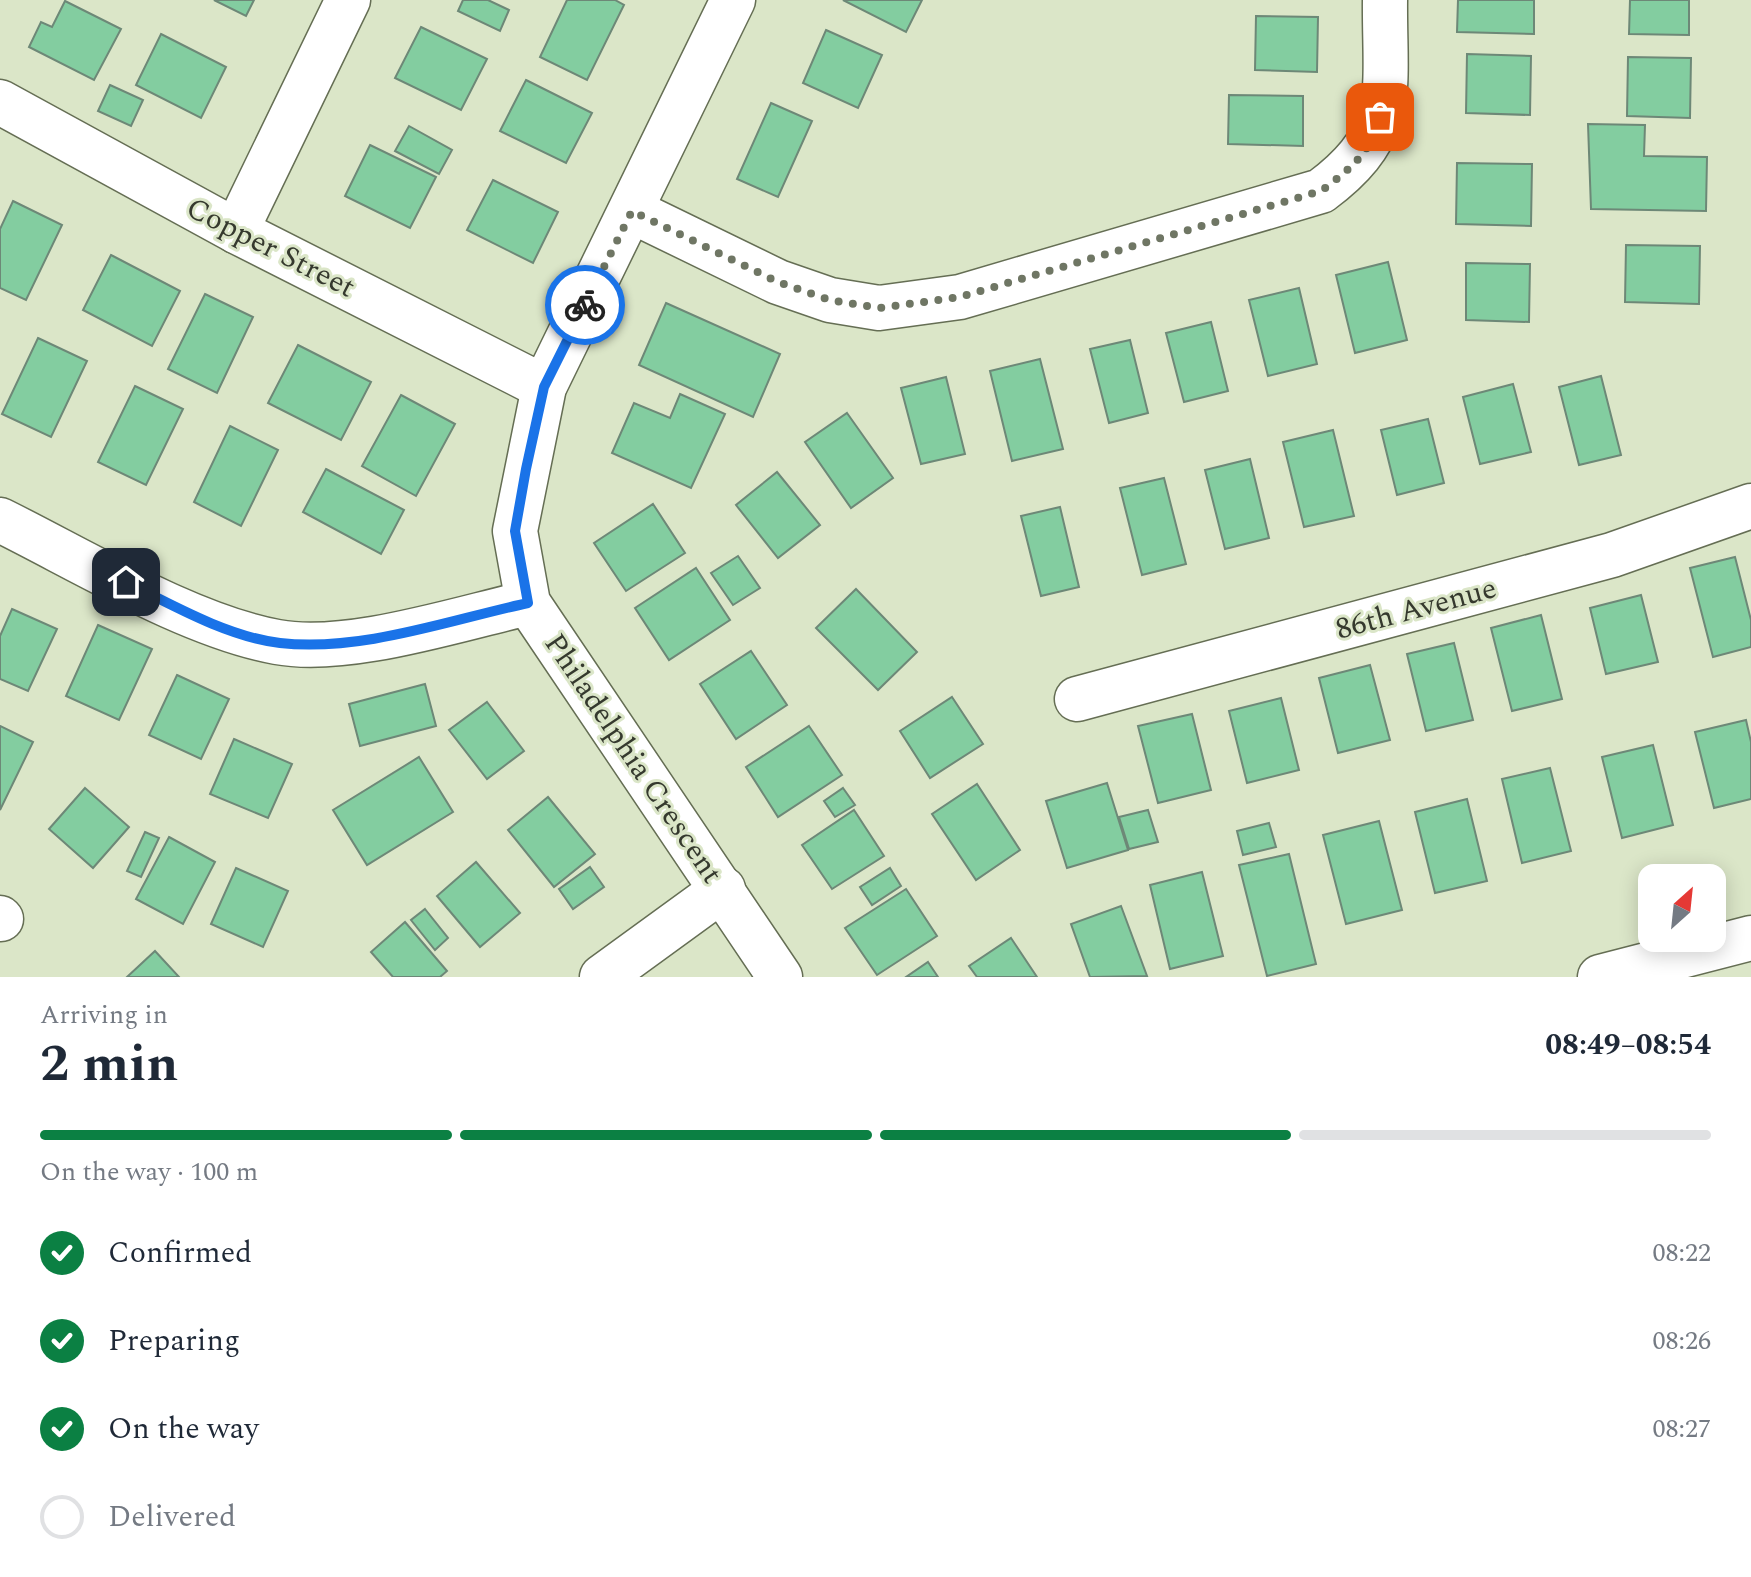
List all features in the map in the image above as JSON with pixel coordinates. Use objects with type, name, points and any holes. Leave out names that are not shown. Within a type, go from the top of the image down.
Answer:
[{"type":"street","points":[[236,231],[348,0]]},
{"type":"street","name":"Philadelphia Crescent","points":[[733,0],[544,387],[515,531],[528,603],[780,977]]},
{"type":"street","points":[[632,211],[778,282],[830,300],[879,308],[960,297],[1321,191],[1353,167],[1376,135],[1384,99],[1385,0]]},
{"type":"street","name":"Copper Street","points":[[0,102],[236,231],[544,387]]},
{"type":"street","name":"86th Avenue","points":[[1077,699],[1612,555],[1751,506]]},
{"type":"street","points":[[0,520],[202,620],[278,643],[346,643],[528,603]]},
{"type":"street","points":[[602,977],[723,889]]},
{"type":"street","points":[[1600,977],[1751,938]]},
{"type":"building","points":[[214,0],[254,0],[246,16]]},
{"type":"building","points":[[463,0],[488,0],[509,10],[500,31],[458,11]]},
{"type":"building","points":[[567,0],[615,0],[624,5],[587,80],[540,57]]},
{"type":"building","points":[[843,0],[922,0],[906,32]]},
{"type":"building","points":[[1458,0],[1534,0],[1534,34],[1457,32]]},
{"type":"building","points":[[1630,0],[1689,0],[1689,35],[1629,34]]},
{"type":"building","points":[[65,1],[121,29],[94,80],[29,47],[41,22],[52,27]]},
{"type":"building","points":[[1256,16],[1318,17],[1317,72],[1255,70]]},
{"type":"building","points":[[421,27],[487,59],[461,110],[395,78]]},
{"type":"building","points":[[826,30],[882,55],[858,108],[803,83]]},
{"type":"building","points":[[161,34],[226,67],[201,118],[136,85]]},
{"type":"building","points":[[1467,54],[1531,56],[1530,115],[1466,113]]},
{"type":"building","points":[[1628,57],[1691,58],[1690,118],[1627,116]]},
{"type":"building","points":[[526,80],[592,113],[566,163],[500,131]]},
{"type":"building","points":[[110,85],[143,100],[131,126],[98,111]]},
{"type":"building","points":[[1229,95],[1303,96],[1303,146],[1228,144]]},
{"type":"building","points":[[771,103],[812,121],[778,197],[737,179]]},
{"type":"building","points":[[1588,124],[1645,125],[1644,156],[1707,157],[1706,211],[1591,209]]},
{"type":"building","points":[[409,126],[452,150],[439,174],[395,151]]},
{"type":"building","points":[[370,145],[436,177],[410,228],[345,196]]},
{"type":"building","points":[[1457,163],[1532,164],[1531,226],[1456,224]]},
{"type":"building","points":[[493,180],[558,212],[533,263],[467,230]]},
{"type":"building","points":[[13,201],[62,225],[26,300],[0,288],[0,229]]},
{"type":"building","points":[[1626,245],[1700,246],[1699,304],[1625,302]]},
{"type":"building","points":[[111,255],[180,291],[152,346],[83,310]]},
{"type":"building","points":[[1388,262],[1407,340],[1355,353],[1336,275]]},
{"type":"building","points":[[1466,263],[1530,264],[1529,322],[1466,320]]},
{"type":"building","points":[[1299,288],[1317,364],[1268,376],[1249,300]]},
{"type":"building","points":[[205,294],[253,317],[217,393],[168,369]]},
{"type":"building","points":[[666,303],[780,354],[753,417],[639,365]]},
{"type":"building","points":[[1211,322],[1228,391],[1184,402],[1166,333]]},
{"type":"building","points":[[38,338],[87,361],[51,437],[2,414]]},
{"type":"building","points":[[1130,340],[1148,413],[1109,423],[1090,349]]},
{"type":"building","points":[[298,345],[371,382],[341,440],[268,403]]},
{"type":"building","points":[[1040,359],[1063,449],[1012,461],[990,371]]},
{"type":"building","points":[[1601,376],[1621,455],[1579,465],[1559,387]]},
{"type":"building","points":[[946,377],[965,454],[921,464],[901,388]]},
{"type":"building","points":[[1513,384],[1531,452],[1480,464],[1463,397]]},
{"type":"building","points":[[135,386],[183,409],[146,485],[98,462]]},
{"type":"building","points":[[680,394],[725,414],[691,488],[612,453],[634,403],[670,418]]},
{"type":"building","points":[[401,395],[455,424],[416,496],[362,466]]},
{"type":"building","points":[[847,413],[893,478],[851,508],[805,442]]},
{"type":"building","points":[[1428,419],[1444,483],[1397,495],[1381,430]]},
{"type":"building","points":[[230,426],[278,450],[241,526],[194,502]]},
{"type":"building","points":[[1333,430],[1354,516],[1304,527],[1283,442]]},
{"type":"building","points":[[1250,459],[1269,538],[1225,549],[1205,470]]},
{"type":"building","points":[[326,469],[404,510],[381,554],[303,512]]},
{"type":"building","points":[[777,472],[820,525],[778,558],[736,505]]},
{"type":"building","points":[[1164,478],[1186,564],[1142,575],[1120,488]]},
{"type":"building","points":[[653,504],[685,553],[626,591],[594,543]]},
{"type":"building","points":[[1060,507],[1079,587],[1041,596],[1021,516]]},
{"type":"building","points":[[738,556],[760,588],[733,605],[711,573]]},
{"type":"building","points":[[1735,557],[1751,620],[1751,647],[1713,657],[1690,568]]},
{"type":"building","points":[[696,568],[730,620],[669,660],[635,608]]},
{"type":"building","points":[[856,589],[917,652],[878,690],[816,628]]},
{"type":"building","points":[[1641,595],[1658,662],[1606,674],[1590,608]]},
{"type":"building","points":[[12,609],[57,629],[28,691],[0,679],[0,636]]},
{"type":"building","points":[[1541,615],[1562,699],[1512,711],[1491,628]]},
{"type":"building","points":[[98,625],[152,649],[119,720],[66,696]]},
{"type":"building","points":[[1454,643],[1473,720],[1426,731],[1407,654]]},
{"type":"building","points":[[751,651],[787,705],[736,739],[700,684]]},
{"type":"building","points":[[1370,665],[1390,740],[1338,753],[1319,678]]},
{"type":"building","points":[[177,675],[229,699],[201,759],[149,735]]},
{"type":"building","points":[[425,684],[436,726],[360,746],[349,704]]},
{"type":"building","points":[[952,697],[983,744],[930,778],[900,731]]},
{"type":"building","points":[[1281,698],[1299,770],[1247,783],[1229,711]]},
{"type":"building","points":[[487,702],[524,751],[487,779],[449,730]]},
{"type":"building","points":[[1192,714],[1211,790],[1158,803],[1138,726]]},
{"type":"building","points":[[1746,720],[1751,742],[1751,799],[1714,808],[1695,732]]},
{"type":"building","points":[[0,726],[33,742],[0,810]]},
{"type":"building","points":[[809,726],[842,775],[778,817],[746,767]]},
{"type":"building","points":[[234,739],[292,764],[268,818],[210,794]]},
{"type":"building","points":[[1653,745],[1673,825],[1622,838],[1602,757]]},
{"type":"building","points":[[419,757],[453,812],[367,865],[333,810]]},
{"type":"building","points":[[1550,768],[1571,851],[1522,863],[1502,779]]},
{"type":"building","points":[[1107,783],[1128,850],[1067,868],[1046,801]]},
{"type":"building","points":[[977,784],[1020,850],[976,880],[932,814]]},
{"type":"building","points":[[85,788],[129,827],[93,868],[49,829]]},
{"type":"building","points":[[843,788],[855,805],[835,817],[824,801]]},
{"type":"building","points":[[548,797],[595,854],[554,887],[508,830]]},
{"type":"building","points":[[1467,799],[1487,881],[1435,893],[1415,812]]},
{"type":"building","points":[[854,810],[884,856],[832,889],[802,845]]},
{"type":"building","points":[[1148,810],[1158,842],[1129,849],[1119,817]]},
{"type":"building","points":[[1379,821],[1402,910],[1346,924],[1323,835]]},
{"type":"building","points":[[1269,823],[1276,847],[1243,855],[1237,831]]},
{"type":"building","points":[[145,832],[159,838],[141,877],[127,871]]},
{"type":"building","points":[[169,837],[215,862],[183,924],[136,899]]},
{"type":"building","points":[[1289,854],[1316,964],[1267,976],[1239,865]]},
{"type":"building","points":[[476,862],[520,913],[480,947],[437,896]]},
{"type":"building","points":[[590,867],[604,887],[573,909],[559,889]]},
{"type":"building","points":[[236,868],[288,891],[263,947],[211,924]]},
{"type":"building","points":[[890,868],[901,886],[872,905],[860,887]]},
{"type":"building","points":[[1202,872],[1223,956],[1170,969],[1150,885]]},
{"type":"building","points":[[906,889],[937,936],[877,975],[845,928]]},
{"type":"building","points":[[1121,906],[1147,976],[1090,977],[1071,924]]},
{"type":"building","points":[[425,909],[448,938],[435,950],[411,920]]},
{"type":"building","points":[[405,922],[447,971],[440,977],[393,977],[371,952]]},
{"type":"building","points":[[1011,938],[1037,977],[977,977],[969,966]]},
{"type":"building","points":[[155,951],[179,977],[127,977]]},
{"type":"building","points":[[928,962],[938,977],[906,977]]},
{"type":"way so far","points":[[585,305],[632,211],[778,282],[830,300],[879,308],[960,297],[1321,191],[1353,167],[1376,135],[1380,117]]},
{"type":"route","points":[[126,582],[202,620],[278,643],[346,643],[528,603],[515,531],[526,469],[544,387],[585,305]]}]
